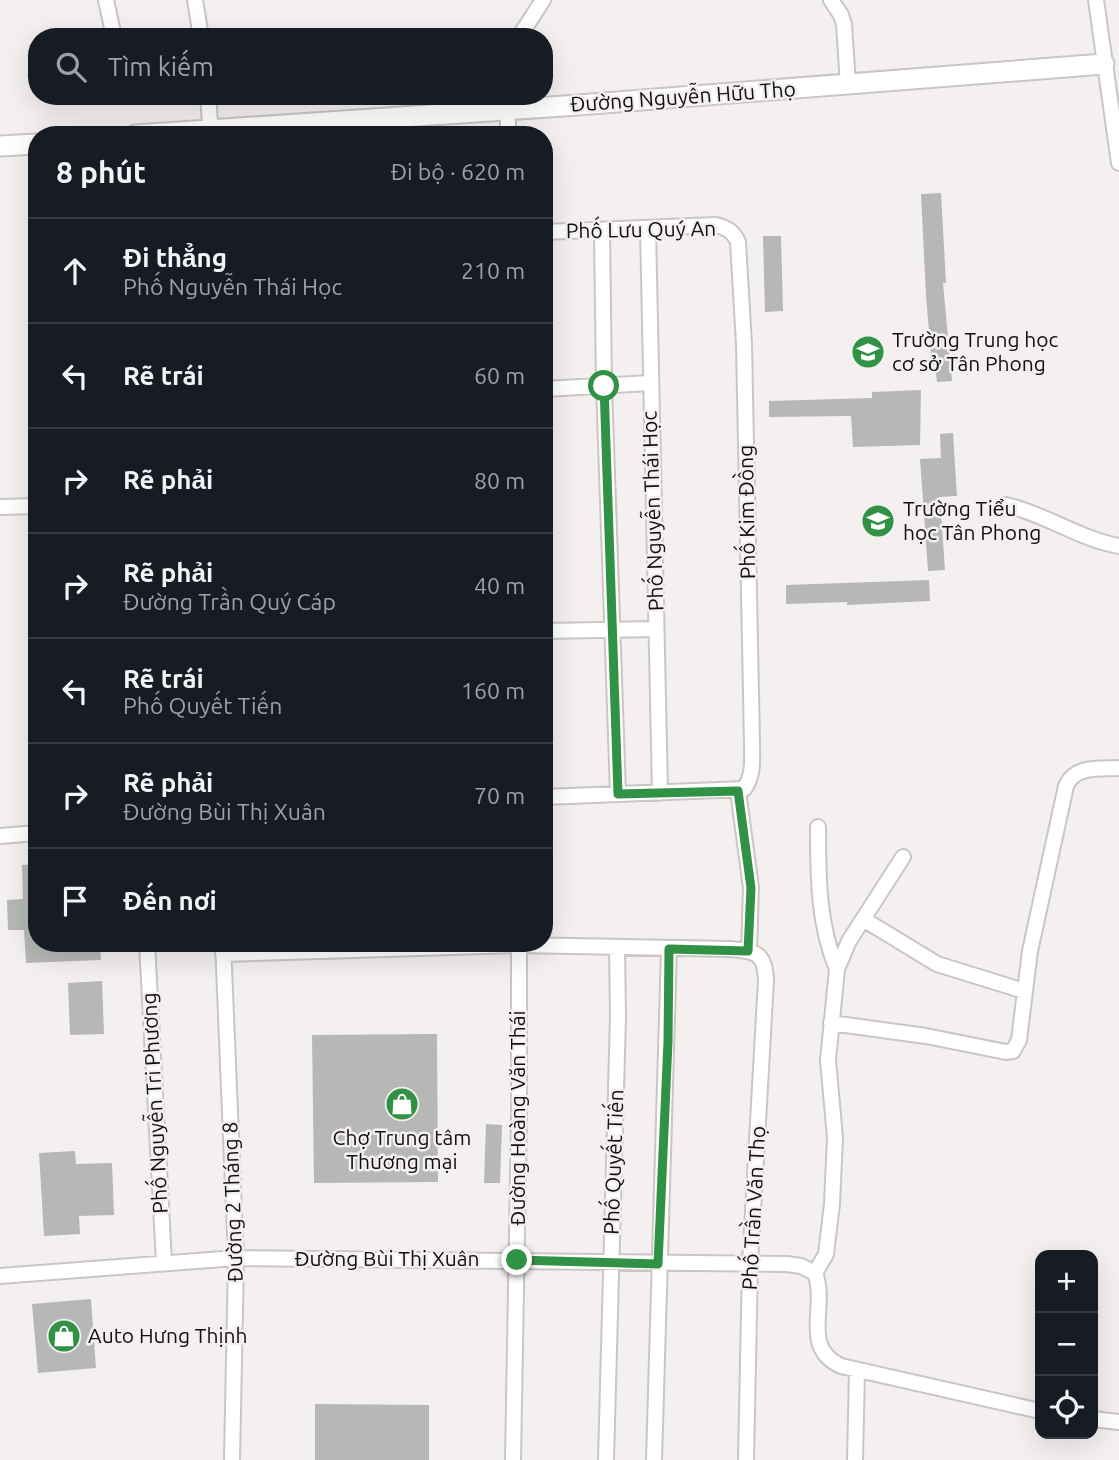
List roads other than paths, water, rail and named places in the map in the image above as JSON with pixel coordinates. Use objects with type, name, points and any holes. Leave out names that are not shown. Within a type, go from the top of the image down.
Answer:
[{"type":"street","points":[[106,0],[112,28]]},
{"type":"street","points":[[195,0],[200,28]]},
{"type":"street","points":[[525,28],[543,0]]},
{"type":"street","points":[[831,0],[844,24],[848,85]]},
{"type":"street","points":[[1096,0],[1112,63],[1119,163]]},
{"type":"street","name":"Đường Nguyễn Hữu Thọ","points":[[553,103],[848,85],[1112,63]]},
{"type":"street","points":[[209,105],[210,126]]},
{"type":"street","points":[[499,106],[505,126]]},
{"type":"street","name":"Đường Nguyễn Hữu Thọ","points":[[336,126],[499,106]]},
{"type":"street","points":[[0,146],[28,144]]},
{"type":"street","name":"Phố Lưu Quý An","points":[[553,232],[716,225],[734,235]]},
{"type":"street","name":"Phố Nguyễn Thái Học","points":[[648,228],[660,793]]},
{"type":"street","points":[[602,230],[604,386],[618,794]]},
{"type":"street","name":"Phố Kim Đồng","points":[[734,235],[740,253],[744,344],[752,743],[752,770],[748,785],[741,790]]},
{"type":"street","points":[[553,389],[650,383]]},
{"type":"street","points":[[1006,505],[1039,514],[1087,538],[1119,546]]},
{"type":"street","points":[[0,507],[28,506]]},
{"type":"street","points":[[553,631],[656,629]]},
{"type":"street","points":[[831,1023],[1013,1051],[1019,1040],[1030,951],[1069,779],[1083,771],[1119,768]]},
{"type":"street","points":[[553,797],[741,790]]},
{"type":"street","name":"Phố Trần Văn Thọ","points":[[741,790],[755,954],[765,964],[766,979],[750,1264],[746,1460]]},
{"type":"street","points":[[818,827],[824,926],[837,969]]},
{"type":"street","points":[[0,836],[28,834]]},
{"type":"street","points":[[902,857],[846,948],[837,969],[828,1060],[834,1112],[835,1160],[829,1243],[823,1262],[815,1273],[819,1290],[820,1349],[832,1362],[857,1370],[1035,1410]]},
{"type":"street","points":[[863,919],[937,964],[1024,991]]},
{"type":"street","points":[[553,945],[755,954]]},
{"type":"street","name":"Phố Quyết Tiến","points":[[606,1460],[618,1029],[617,948]]},
{"type":"street","points":[[654,1460],[669,949]]},
{"type":"street","name":"Phố Nguyễn Tri Phương","points":[[147,952],[164,1262]]},
{"type":"street","name":"Đường 2 Tháng 8","points":[[223,952],[236,1258],[232,1460]]},
{"type":"street","name":"Đường Hoàng Văn Thái","points":[[513,1460],[519,952]]},
{"type":"street","name":"Đường Bùi Thị Xuân","points":[[0,1276],[236,1258],[750,1264],[801,1266],[815,1273]]},
{"type":"street","points":[[855,1460],[857,1370]]},
{"type":"street","points":[[1098,1420],[1119,1422]]},
{"type":"place","name":"Trường Trung học cơ sở Tân Phong","points":[[868,352]]},
{"type":"place","name":"Trường Tiểu học Tân Phong","points":[[878,521]]},
{"type":"place","name":"Chợ Trung tâm Thương mại","points":[[402,1104]]},
{"type":"place","name":"Auto Hưng Thịnh","points":[[64,1336]]}]
